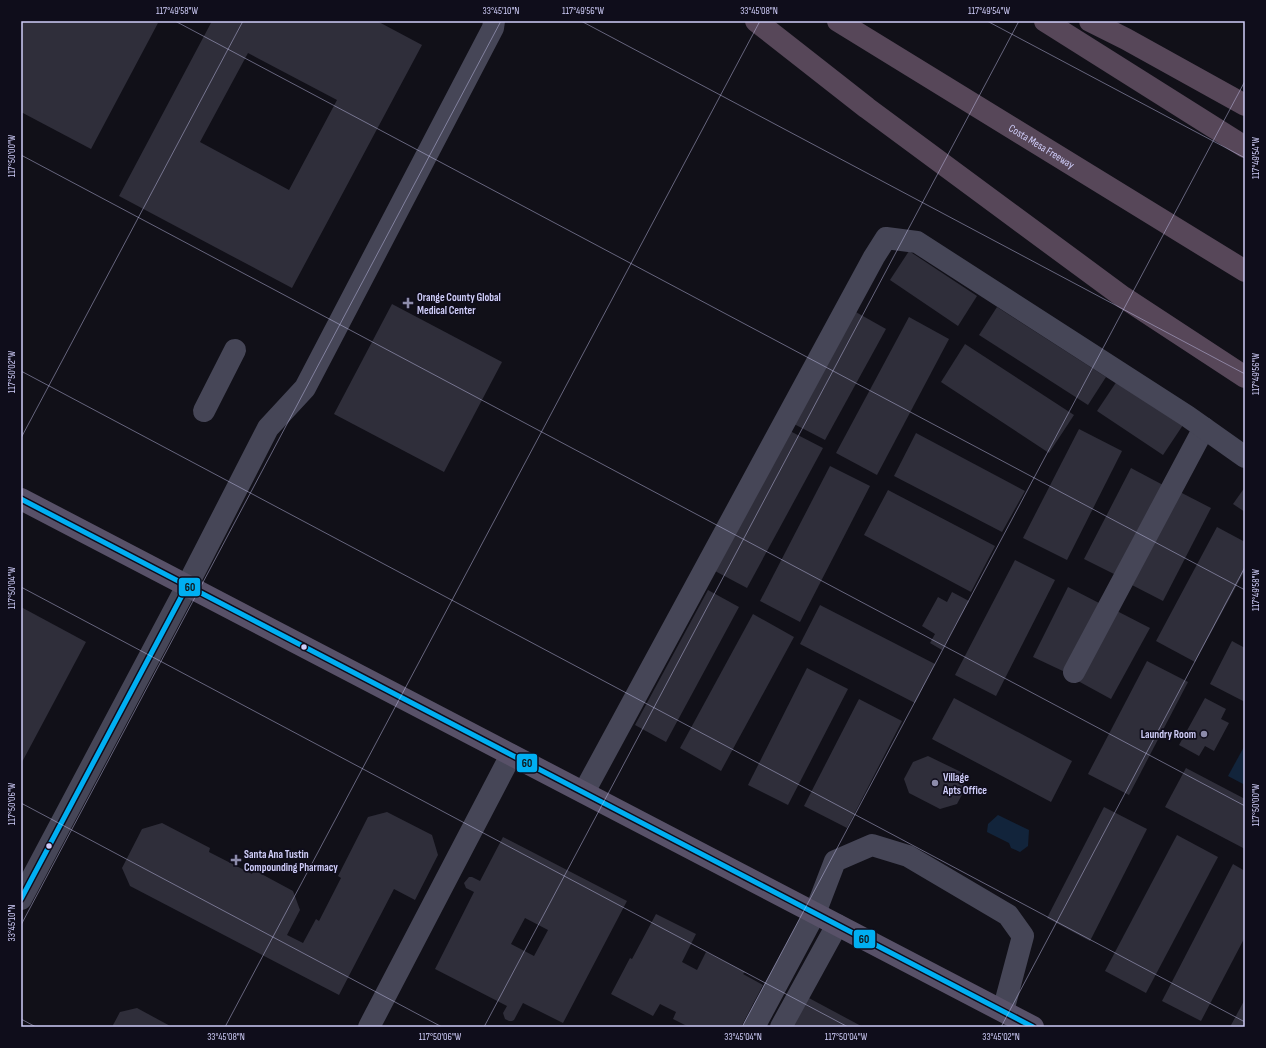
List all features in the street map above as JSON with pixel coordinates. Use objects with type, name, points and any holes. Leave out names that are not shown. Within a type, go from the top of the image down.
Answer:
[{"type":"highway","points":[[756,21],[867,108],[1123,297],[1245,377]]},
{"type":"highway","name":"Costa Mesa Freeway","points":[[838,21],[1245,271]]},
{"type":"highway","points":[[1045,21],[1245,147]]},
{"type":"highway","points":[[1090,21],[1245,104]]},
{"type":"main road","points":[[21,499],[1033,1027]]},
{"type":"street","points":[[21,899],[187,586],[268,428],[305,388],[493,28],[494,21]]},
{"type":"street","points":[[584,792],[874,257],[886,238],[917,242],[1204,428],[1245,457]]},
{"type":"street","points":[[204,411],[235,350]]},
{"type":"street","points":[[1074,672],[1204,428]]},
{"type":"street","points":[[368,1027],[511,755]]},
{"type":"street","points":[[754,1027],[815,913],[835,861],[872,845],[908,856],[1008,915],[1024,936],[1003,1011]]},
{"type":"street","points":[[781,1027],[837,924]]},
{"type":"water","points":[[1245,745],[1245,785],[1228,776]]},
{"type":"water","points":[[998,815],[1029,830],[1028,846],[1020,852],[1011,848],[1009,843],[987,832],[988,824]]},
{"type":"building","points":[[21,21],[153,21],[158,23],[91,149],[21,112]]},
{"type":"building","points":[[212,21],[377,21],[422,45],[292,288],[119,196]],"holes":[[[248,53],[337,100],[289,190],[200,142]]]},
{"type":"building","points":[[909,251],[977,296],[958,326],[890,280]]},
{"type":"building","points":[[392,304],[502,362],[444,472],[334,414]]},
{"type":"building","points":[[997,307],[1106,377],[1088,405],[979,335]]},
{"type":"building","points":[[854,311],[886,329],[825,440],[794,424]]},
{"type":"building","points":[[909,317],[949,339],[877,475],[836,453]]},
{"type":"building","points":[[965,344],[1074,415],[1049,453],[941,382]]},
{"type":"building","points":[[1117,381],[1183,425],[1163,455],[1097,411]]},
{"type":"building","points":[[1079,429],[1122,451],[1067,560],[1023,538]]},
{"type":"building","points":[[790,431],[823,448],[747,588],[715,571]]},
{"type":"building","points":[[916,433],[1025,491],[1002,532],[894,476]]},
{"type":"building","points":[[830,466],[870,486],[800,622],[760,601]]},
{"type":"building","points":[[1131,468],[1163,485],[1116,575],[1084,559]]},
{"type":"building","points":[[1245,487],[1245,512],[1233,504]]},
{"type":"building","points":[[888,490],[995,546],[971,592],[864,535]]},
{"type":"building","points":[[1178,491],[1211,508],[1163,601],[1130,584]]},
{"type":"building","points":[[1217,527],[1245,542],[1245,570],[1195,662],[1156,641]]},
{"type":"building","points":[[1015,560],[1055,580],[996,696],[955,675]]},
{"type":"building","points":[[1068,587],[1099,603],[1065,672],[1033,657]]},
{"type":"building","points":[[708,590],[739,607],[666,742],[635,725]]},
{"type":"building","points":[[952,592],[969,601],[942,650],[930,643],[935,634],[922,626],[938,597],[947,602]]},
{"type":"building","points":[[820,605],[935,664],[915,703],[800,644]]},
{"type":"building","points":[[21,607],[86,642],[21,764]]},
{"type":"building","points":[[1115,610],[1150,628],[1111,699],[1078,681]]},
{"type":"building","points":[[753,614],[794,637],[721,771],[680,748]]},
{"type":"building","points":[[1232,641],[1245,648],[1245,702],[1210,684]]},
{"type":"building","points":[[1147,661],[1188,682],[1129,795],[1088,774]]},
{"type":"building","points":[[807,668],[848,689],[788,805],[748,785]]},
{"type":"building","points":[[954,698],[1072,761],[1051,802],[932,739]]},
{"type":"building","name":"Laundry Room","points":[[1205,698],[1226,709],[1221,719],[1229,723],[1214,751],[1205,746],[1199,756],[1179,745]]},
{"type":"building","points":[[859,699],[902,721],[847,828],[804,806]]},
{"type":"building","name":"Village Apts Office","points":[[928,756],[961,772],[966,787],[957,804],[940,809],[909,793],[904,779],[913,762]]},
{"type":"building","points":[[1186,768],[1245,799],[1245,849],[1165,807]]},
{"type":"building","points":[[1104,807],[1147,829],[1090,941],[1047,918]]},
{"type":"building","points":[[387,812],[432,835],[438,855],[415,900],[394,889],[339,995],[130,886],[122,868],[142,829],[162,823],[210,848],[209,852],[252,874],[254,870],[293,891],[300,910],[287,935],[303,943],[316,919],[319,921],[341,878],[338,876],[368,817]]},
{"type":"building","points":[[1177,835],[1218,857],[1146,993],[1105,971]]},
{"type":"building","points":[[503,837],[627,901],[563,1023],[523,1003],[514,1020],[509,1021],[505,1019],[503,1013],[507,1006],[435,969],[474,892],[466,888],[464,883],[469,877],[480,881]],"holes":[[[525,918],[548,930],[534,956],[511,944]]]},
{"type":"building","points":[[1233,864],[1245,871],[1245,937],[1201,1021],[1162,1001]]},
{"type":"building","points":[[656,914],[696,934],[682,962],[697,970],[706,952],[745,972],[743,974],[763,985],[741,1027],[689,1027],[673,1019],[676,1012],[660,1004],[653,1016],[611,994]]},
{"type":"building","points":[[807,997],[863,1027],[791,1027]]},
{"type":"building","points":[[1245,999],[1245,1027],[1230,1027]]},
{"type":"building","points":[[137,1008],[172,1027],[112,1027],[120,1012]]},
{"type":"transit line","name":"60","points":[[21,499],[1033,1027]]},
{"type":"transit line","name":"60","points":[[21,899],[187,586]]},
{"type":"place","name":"Orange County Global Medical Center","points":[[408,303]]},
{"type":"place","name":"Laundry Room","points":[[1204,734]]},
{"type":"place","name":"Village Apts Office","points":[[935,783]]},
{"type":"place","name":"Santa Ana Tustin Compounding Pharmacy","points":[[236,860]]}]
